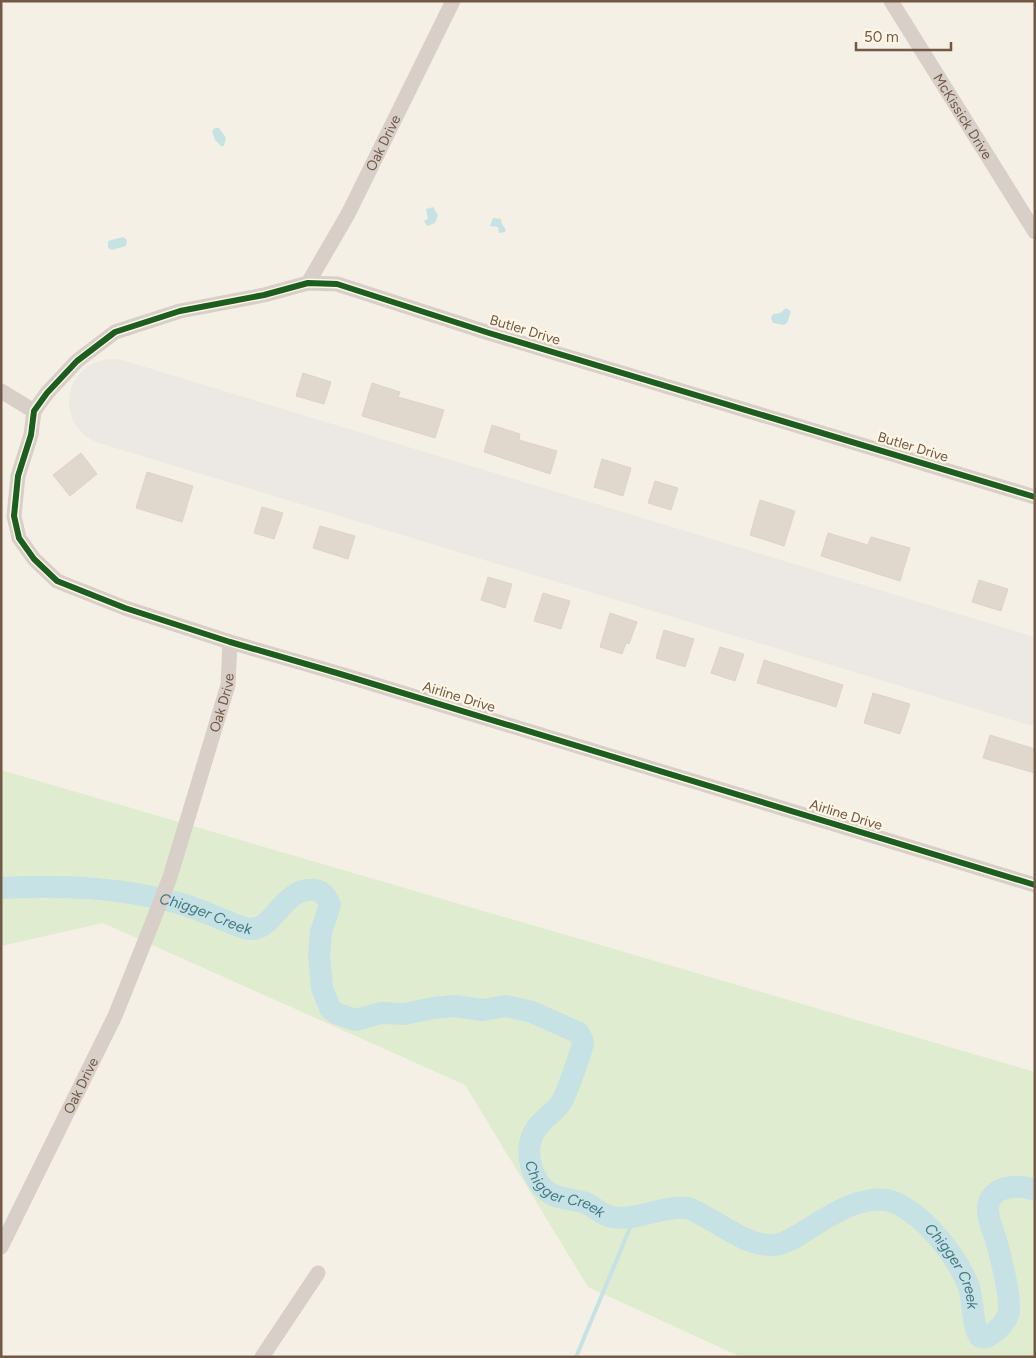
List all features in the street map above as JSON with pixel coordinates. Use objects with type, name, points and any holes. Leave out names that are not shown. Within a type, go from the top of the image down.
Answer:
[{"type":"street","name":"Oak Drive","points":[[308,283],[348,214],[453,1]]},
{"type":"street","name":"McKissick Drive","points":[[891,1],[1035,232]]},
{"type":"street","name":"Butler Drive","points":[[34,410],[77,361],[114,332],[180,311],[264,295],[308,283],[338,284],[489,333],[1035,496]]},
{"type":"street","points":[[1,391],[34,410]]},
{"type":"street","name":"Airline Drive","points":[[34,410],[31,435],[18,476],[14,516],[19,538],[34,559],[57,581],[110,603],[230,642],[1035,886]]},
{"type":"street","name":"Oak Drive","points":[[1,1247],[116,1016],[154,921],[170,877],[228,685],[230,642]]},
{"type":"street","points":[[262,1357],[318,1273]]},
{"type":"green space","points":[[1,770],[1035,1072],[1035,1357],[741,1357],[588,1287],[465,1085],[103,923],[1,946]]},
{"type":"water","points":[[215,128],[219,128],[226,138],[224,146],[221,146],[215,140],[212,131]]},
{"type":"water","points":[[433,207],[438,215],[435,223],[427,226],[424,221],[428,219],[426,209]]},
{"type":"water","points":[[493,218],[501,219],[506,230],[505,232],[499,233],[498,227],[490,226]]},
{"type":"water","points":[[123,237],[127,240],[126,246],[112,250],[108,248],[108,241]]},
{"type":"water","points":[[786,308],[791,311],[787,323],[784,325],[773,323],[771,318],[773,314],[780,313]]},
{"type":"building","points":[[303,373],[331,382],[324,404],[296,396]]},
{"type":"building","points":[[372,383],[400,392],[398,397],[444,410],[435,438],[362,416]]},
{"type":"building","points":[[492,425],[520,434],[519,440],[557,451],[550,474],[484,452]]},
{"type":"building","points":[[81,453],[97,474],[70,496],[53,475]]},
{"type":"building","points":[[602,459],[631,468],[623,496],[594,487]]},
{"type":"building","points":[[147,472],[193,486],[182,522],[136,508]]},
{"type":"building","points":[[655,481],[678,488],[671,510],[648,503]]},
{"type":"building","points":[[760,500],[795,511],[784,546],[750,535]]},
{"type":"building","points":[[262,507],[283,513],[274,539],[254,533]]},
{"type":"building","points":[[320,526],[355,536],[348,559],[313,548]]},
{"type":"building","points":[[828,533],[868,545],[871,537],[910,548],[900,581],[821,556]]},
{"type":"building","points":[[488,577],[512,584],[505,608],[481,600]]},
{"type":"building","points":[[979,580],[1008,589],[1001,611],[972,602]]},
{"type":"building","points":[[543,593],[570,601],[561,629],[534,621]]},
{"type":"building","points":[[610,613],[637,622],[629,644],[626,643],[622,654],[600,647]]},
{"type":"building","points":[[664,630],[694,639],[685,667],[656,658]]},
{"type":"building","points":[[720,647],[744,654],[735,681],[711,673]]},
{"type":"building","points":[[764,660],[843,685],[836,707],[757,683]]},
{"type":"building","points":[[873,693],[910,704],[900,734],[864,723]]},
{"type":"building","points":[[990,735],[1035,749],[1035,773],[983,758]]},
{"type":"waterway","name":"Chigger Creek","points":[[1,888],[68,887],[134,893],[184,905],[249,929],[258,928],[266,923],[294,895],[303,891],[314,890],[320,892],[326,897],[330,905],[321,932],[319,956],[322,988],[330,1008],[335,1013],[356,1020],[381,1013],[404,1014],[454,1006],[483,1010],[506,1006],[532,1012],[579,1033],[583,1043],[564,1097],[559,1105],[536,1129],[530,1146],[529,1156],[534,1175],[545,1190],[553,1195],[583,1202],[613,1217],[632,1217],[669,1209],[688,1208],[741,1237],[763,1244],[774,1245],[790,1240],[825,1218],[849,1206],[873,1200],[885,1200],[896,1203],[918,1218],[949,1250],[969,1287],[976,1330],[981,1337],[988,1336],[997,1330],[1006,1319],[1009,1311],[1005,1276],[988,1215],[990,1200],[994,1194],[1006,1188],[1021,1187],[1035,1190]]},
{"type":"waterway","points":[[576,1357],[635,1216]]},
{"type":"runway","points":[[112,402],[1035,682]]},
{"type":"cycle path","points":[[1035,497],[489,333],[337,284],[308,283],[264,295],[180,311],[115,332],[77,361],[47,393],[34,411],[31,435],[18,476],[14,516],[19,538],[34,559],[57,581],[125,608],[230,642],[1035,885]]}]
